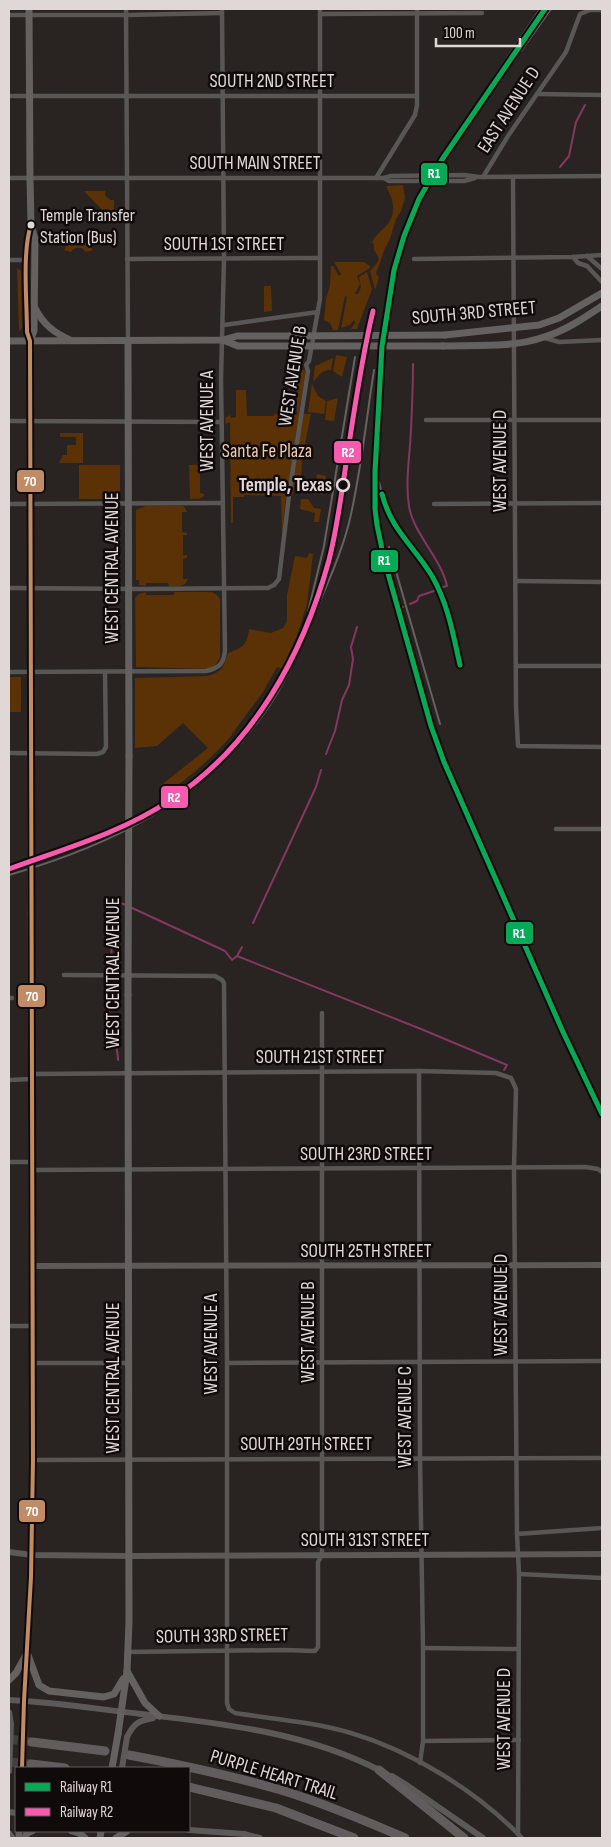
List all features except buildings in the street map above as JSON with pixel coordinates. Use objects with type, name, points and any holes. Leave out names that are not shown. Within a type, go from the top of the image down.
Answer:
[{"type":"highway","points":[[32,1742],[104,1751]]},
{"type":"highway","name":"PURPLE HEART TRAIL","points":[[129,1755],[188,1767]]},
{"type":"highway","points":[[31,1764],[56,1767]]},
{"type":"highway","name":"PURPLE HEART TRAIL","points":[[190,1767],[286,1792],[361,1819],[405,1838]]},
{"type":"highway","points":[[379,1770],[464,1838]]},
{"type":"highway","name":"PURPLE HEART TRAIL","points":[[190,1787],[276,1808],[354,1838]]},
{"type":"main road","points":[[29,12],[31,225],[35,239],[34,332],[30,341]]},
{"type":"main road","points":[[22,1767],[32,1555],[33,1460],[30,341],[27,332],[26,260],[26,238],[31,225]]},
{"type":"main road","name":"SOUTH 3RD STREET","points":[[9,341],[222,340],[237,336],[445,335],[514,328],[549,322],[576,309],[602,293]]},
{"type":"main road","name":"SOUTH 3RD STREET","points":[[222,340],[238,346],[443,346],[514,343],[543,338],[575,323],[602,306]]},
{"type":"main road","points":[[34,307],[50,329],[73,341]]},
{"type":"main road","name":"WEST CENTRAL AVENUE","points":[[112,1767],[127,1671],[129,1622],[128,340]]},
{"type":"main road","name":"SOUTH 25TH STREET","points":[[33,1266],[602,1265]]},
{"type":"main road","name":"SOUTH 31ST STREET","points":[[9,1552],[32,1555],[129,1556],[602,1554]]},
{"type":"main road","points":[[27,1652],[40,1685],[49,1691],[104,1697],[114,1694],[127,1671]]},
{"type":"main road","points":[[9,1680],[16,1673],[27,1652]]},
{"type":"main road","points":[[127,1671],[145,1703],[159,1716]]},
{"type":"main road","points":[[9,1700],[217,1723],[277,1733],[304,1740],[349,1755],[405,1784],[483,1838]]},
{"type":"main road","points":[[9,1712],[11,1724],[9,1770]]},
{"type":"main road","points":[[122,1767],[127,1737],[132,1726],[142,1720],[159,1716]]},
{"type":"main road","points":[[190,1830],[244,1834],[260,1838]]},
{"type":"main road","points":[[9,1834],[12,1838]]},
{"type":"street","name":"WEST CENTRAL AVENUE","points":[[126,9],[128,340]]},
{"type":"street","name":"EAST AVENUE D","points":[[481,177],[566,52],[580,14],[590,10],[602,10]]},
{"type":"street","points":[[9,15],[29,12],[126,16],[222,11]]},
{"type":"street","name":"WEST AVENUE A","points":[[129,672],[206,672],[217,668],[222,663],[225,650],[221,422],[222,340],[224,325],[222,11]]},
{"type":"street","points":[[320,11],[482,13]]},
{"type":"street","name":"WEST AVENUE B","points":[[9,588],[224,589],[268,588],[276,584],[280,576],[289,495],[308,371],[306,365],[309,361],[320,299],[320,11]]},
{"type":"street","points":[[376,178],[414,118],[417,96],[417,11]]},
{"type":"street","points":[[537,94],[602,95]]},
{"type":"street","name":"SOUTH 2ND STREET","points":[[9,96],[417,96]]},
{"type":"street","name":"SOUTH MAIN STREET","points":[[9,178],[602,176]]},
{"type":"street","name":"WEST AVENUE D","points":[[513,177],[518,746],[602,747]]},
{"type":"street","points":[[414,259],[602,255]]},
{"type":"street","points":[[587,256],[602,269]]},
{"type":"street","points":[[573,257],[578,263],[587,266],[602,282]]},
{"type":"street","name":"SOUTH 1ST STREET","points":[[128,259],[320,258]]},
{"type":"street","points":[[9,260],[26,260]]},
{"type":"street","points":[[224,325],[318,312]]},
{"type":"street","name":"SOUTH 3RD STREET","points":[[543,338],[559,342],[602,340]]},
{"type":"street","points":[[426,420],[602,420]]},
{"type":"street","points":[[9,422],[221,422]]},
{"type":"street","points":[[9,504],[222,502]]},
{"type":"street","points":[[434,504],[602,503]]},
{"type":"street","points":[[516,581],[602,582]]},
{"type":"street","points":[[516,666],[602,666]]},
{"type":"street","points":[[9,672],[129,672]]},
{"type":"street","points":[[9,754],[97,754],[103,752],[106,746],[106,672]]},
{"type":"street","points":[[556,829],[602,828]]},
{"type":"street","name":"WEST AVENUE A","points":[[64,975],[215,976],[224,983],[226,1072],[227,1703],[229,1709],[235,1713],[321,1726],[351,1733],[382,1744],[420,1763]]},
{"type":"street","name":"WEST AVENUE B","points":[[317,1649],[318,1562],[322,1555],[323,1460],[322,1013]]},
{"type":"street","name":"SOUTH 21ST STREET","points":[[9,1080],[32,1077],[129,1073],[226,1072],[419,1071],[496,1073],[509,1077]]},
{"type":"street","name":"WEST AVENUE C","points":[[419,1071],[420,1460],[423,1648],[423,1741],[420,1763]]},
{"type":"street","name":"WEST AVENUE D","points":[[509,1077],[516,1089],[514,1167],[520,1836]]},
{"type":"street","points":[[9,1162],[33,1162]]},
{"type":"street","name":"SOUTH 23RD STREET","points":[[33,1170],[585,1167],[598,1169],[602,1172]]},
{"type":"street","points":[[9,1326],[32,1326]]},
{"type":"street","points":[[227,1363],[602,1361]]},
{"type":"street","points":[[32,1363],[129,1363]]},
{"type":"street","name":"SOUTH 29TH STREET","points":[[33,1460],[602,1458]]},
{"type":"street","points":[[517,1534],[602,1528]]},
{"type":"street","points":[[519,1574],[602,1578]]},
{"type":"street","points":[[423,1648],[518,1649]]},
{"type":"street","name":"SOUTH 33RD STREET","points":[[127,1652],[302,1651],[317,1649]]},
{"type":"street","points":[[423,1741],[519,1740]]},
{"type":"street","points":[[420,1763],[446,1777],[474,1796],[520,1836]]},
{"type":"green space","points":[[403,185],[405,198],[376,274],[379,277],[375,290],[370,271],[379,260],[372,242],[387,225],[393,210],[392,200],[386,186]]},
{"type":"green space","points":[[84,191],[105,191],[105,195],[110,200],[114,200],[114,217],[109,217]]},
{"type":"green space","points":[[75,240],[88,243],[93,250],[86,252],[78,248],[71,252],[64,250],[68,243]]},
{"type":"green space","points":[[334,262],[364,262],[370,266],[370,268],[357,276],[360,284],[355,294],[358,294],[361,287],[359,277],[367,272],[372,289],[357,329],[351,329],[355,323],[354,320],[350,325],[341,328],[347,297],[345,296],[338,330],[333,330],[330,323],[324,320],[331,266],[333,266],[339,276],[341,274]]},
{"type":"green space","points":[[17,268],[21,271],[22,328],[19,332]]},
{"type":"green space","points":[[264,286],[271,286],[272,311],[264,312]]},
{"type":"green space","points":[[336,355],[347,357],[342,377],[333,371]]},
{"type":"green space","points":[[333,358],[331,370],[322,372],[313,382],[315,366]]},
{"type":"green space","name":"Santa Fe Plaza","points":[[296,370],[306,370],[299,414],[311,414],[302,459],[301,484],[295,483],[293,494],[285,496],[282,535],[281,496],[244,495],[244,497],[233,497],[233,523],[231,523],[230,422],[226,424],[225,418],[230,415],[231,418],[236,417],[236,390],[246,390],[247,416],[274,416],[275,413],[278,415],[297,415],[297,383],[300,375],[294,374]]},
{"type":"green space","points":[[312,384],[318,396],[326,401],[324,414],[308,412]]},
{"type":"green space","points":[[338,398],[334,421],[325,420],[327,401]]},
{"type":"green space","points":[[60,433],[83,433],[83,463],[59,463],[63,455],[67,455],[67,445],[76,445],[76,437],[60,437]]},
{"type":"green space","points":[[204,464],[204,466],[200,466],[200,493],[204,494],[204,496],[199,499],[190,499],[189,465]]},
{"type":"green space","points":[[79,465],[120,465],[120,493],[117,499],[79,499]]},
{"type":"green space","points":[[317,474],[326,476],[323,495],[318,493],[314,495]]},
{"type":"green space","points":[[301,499],[308,499],[314,508],[321,509],[319,522],[314,522],[315,513],[300,509]]},
{"type":"green space","points":[[146,506],[183,506],[187,512],[182,512],[182,532],[187,533],[187,535],[183,535],[183,555],[187,555],[187,558],[183,559],[183,579],[188,579],[183,585],[169,586],[168,583],[146,583],[146,586],[139,585],[139,580],[136,580],[136,510]]},
{"type":"green space","points":[[309,553],[313,554],[307,604],[297,636],[282,669],[277,667],[263,692],[224,744],[199,768],[162,796],[160,786],[208,748],[183,723],[157,746],[135,748],[135,678],[208,676],[222,668],[228,653],[243,645],[247,639],[249,629],[271,633],[283,628],[287,621],[287,595],[295,556],[307,558]]},
{"type":"green space","points":[[146,592],[146,595],[174,595],[174,592],[212,592],[217,595],[220,599],[220,657],[216,665],[208,669],[136,667],[135,598],[139,594]]},
{"type":"green space","points":[[9,677],[21,677],[21,712],[9,712]]},
{"type":"waterway","points":[[560,167],[569,156],[576,122],[585,105]]},
{"type":"waterway","points":[[413,364],[408,478],[409,506],[416,526],[444,576],[447,586],[443,587]]},
{"type":"waterway","points":[[410,604],[417,601],[419,596],[434,591]]},
{"type":"waterway","points":[[326,754],[335,731],[342,700],[349,685],[353,659],[351,647],[357,627]]},
{"type":"waterway","points":[[253,923],[316,787],[321,770]]},
{"type":"waterway","points":[[111,970],[113,900],[126,905]]},
{"type":"waterway","points":[[130,907],[225,951],[232,960],[237,956],[242,947]]},
{"type":"waterway","points":[[237,956],[507,1065],[504,1070]]},
{"type":"waterway","points":[[110,980],[107,986],[108,1006],[118,1060]]},
{"type":"tunnel","points":[[9,1739],[32,1742]]},
{"type":"tunnel","points":[[9,1762],[31,1764]]},
{"type":"railway","points":[[493,79],[540,9]]},
{"type":"railway","points":[[521,51],[551,9]]},
{"type":"railway","points":[[499,75],[427,185],[411,218],[394,270],[382,346],[375,471],[375,509],[384,559],[431,726],[444,762],[563,1032],[602,1114]]},
{"type":"railway","points":[[308,612],[324,546],[355,357]]},
{"type":"railway","points":[[9,875],[83,850],[152,816],[183,795],[212,771],[240,744],[265,712],[280,689],[298,653],[346,535],[357,485],[374,370]]},
{"type":"railway","points":[[379,482],[391,519],[407,544],[429,572],[445,603],[460,665]]},
{"type":"railway","points":[[389,547],[440,724]]},
{"type":"rail line","name":"R1","points":[[545,9],[443,158],[419,199],[404,236],[394,270],[382,346],[375,471],[375,509],[384,559],[431,726],[444,762],[563,1032],[602,1114]]},
{"type":"rail line","name":"R2","points":[[9,869],[112,831],[169,801],[199,779],[226,754],[250,726],[271,696],[305,630],[329,560],[339,512],[361,368],[373,311]]},
{"type":"rail line","name":"R1","points":[[382,494],[386,507],[397,528],[425,565],[438,587],[449,619],[460,665]]},
{"type":"transit line","name":"70","points":[[22,1767],[31,1577],[33,1460],[30,341],[27,332],[26,277],[28,236],[31,225]]},
{"type":"place","name":"Temple Transfer Station (Bus)","points":[[31,225]]},
{"type":"place","name":"Temple, Texas","points":[[343,485]]}]
